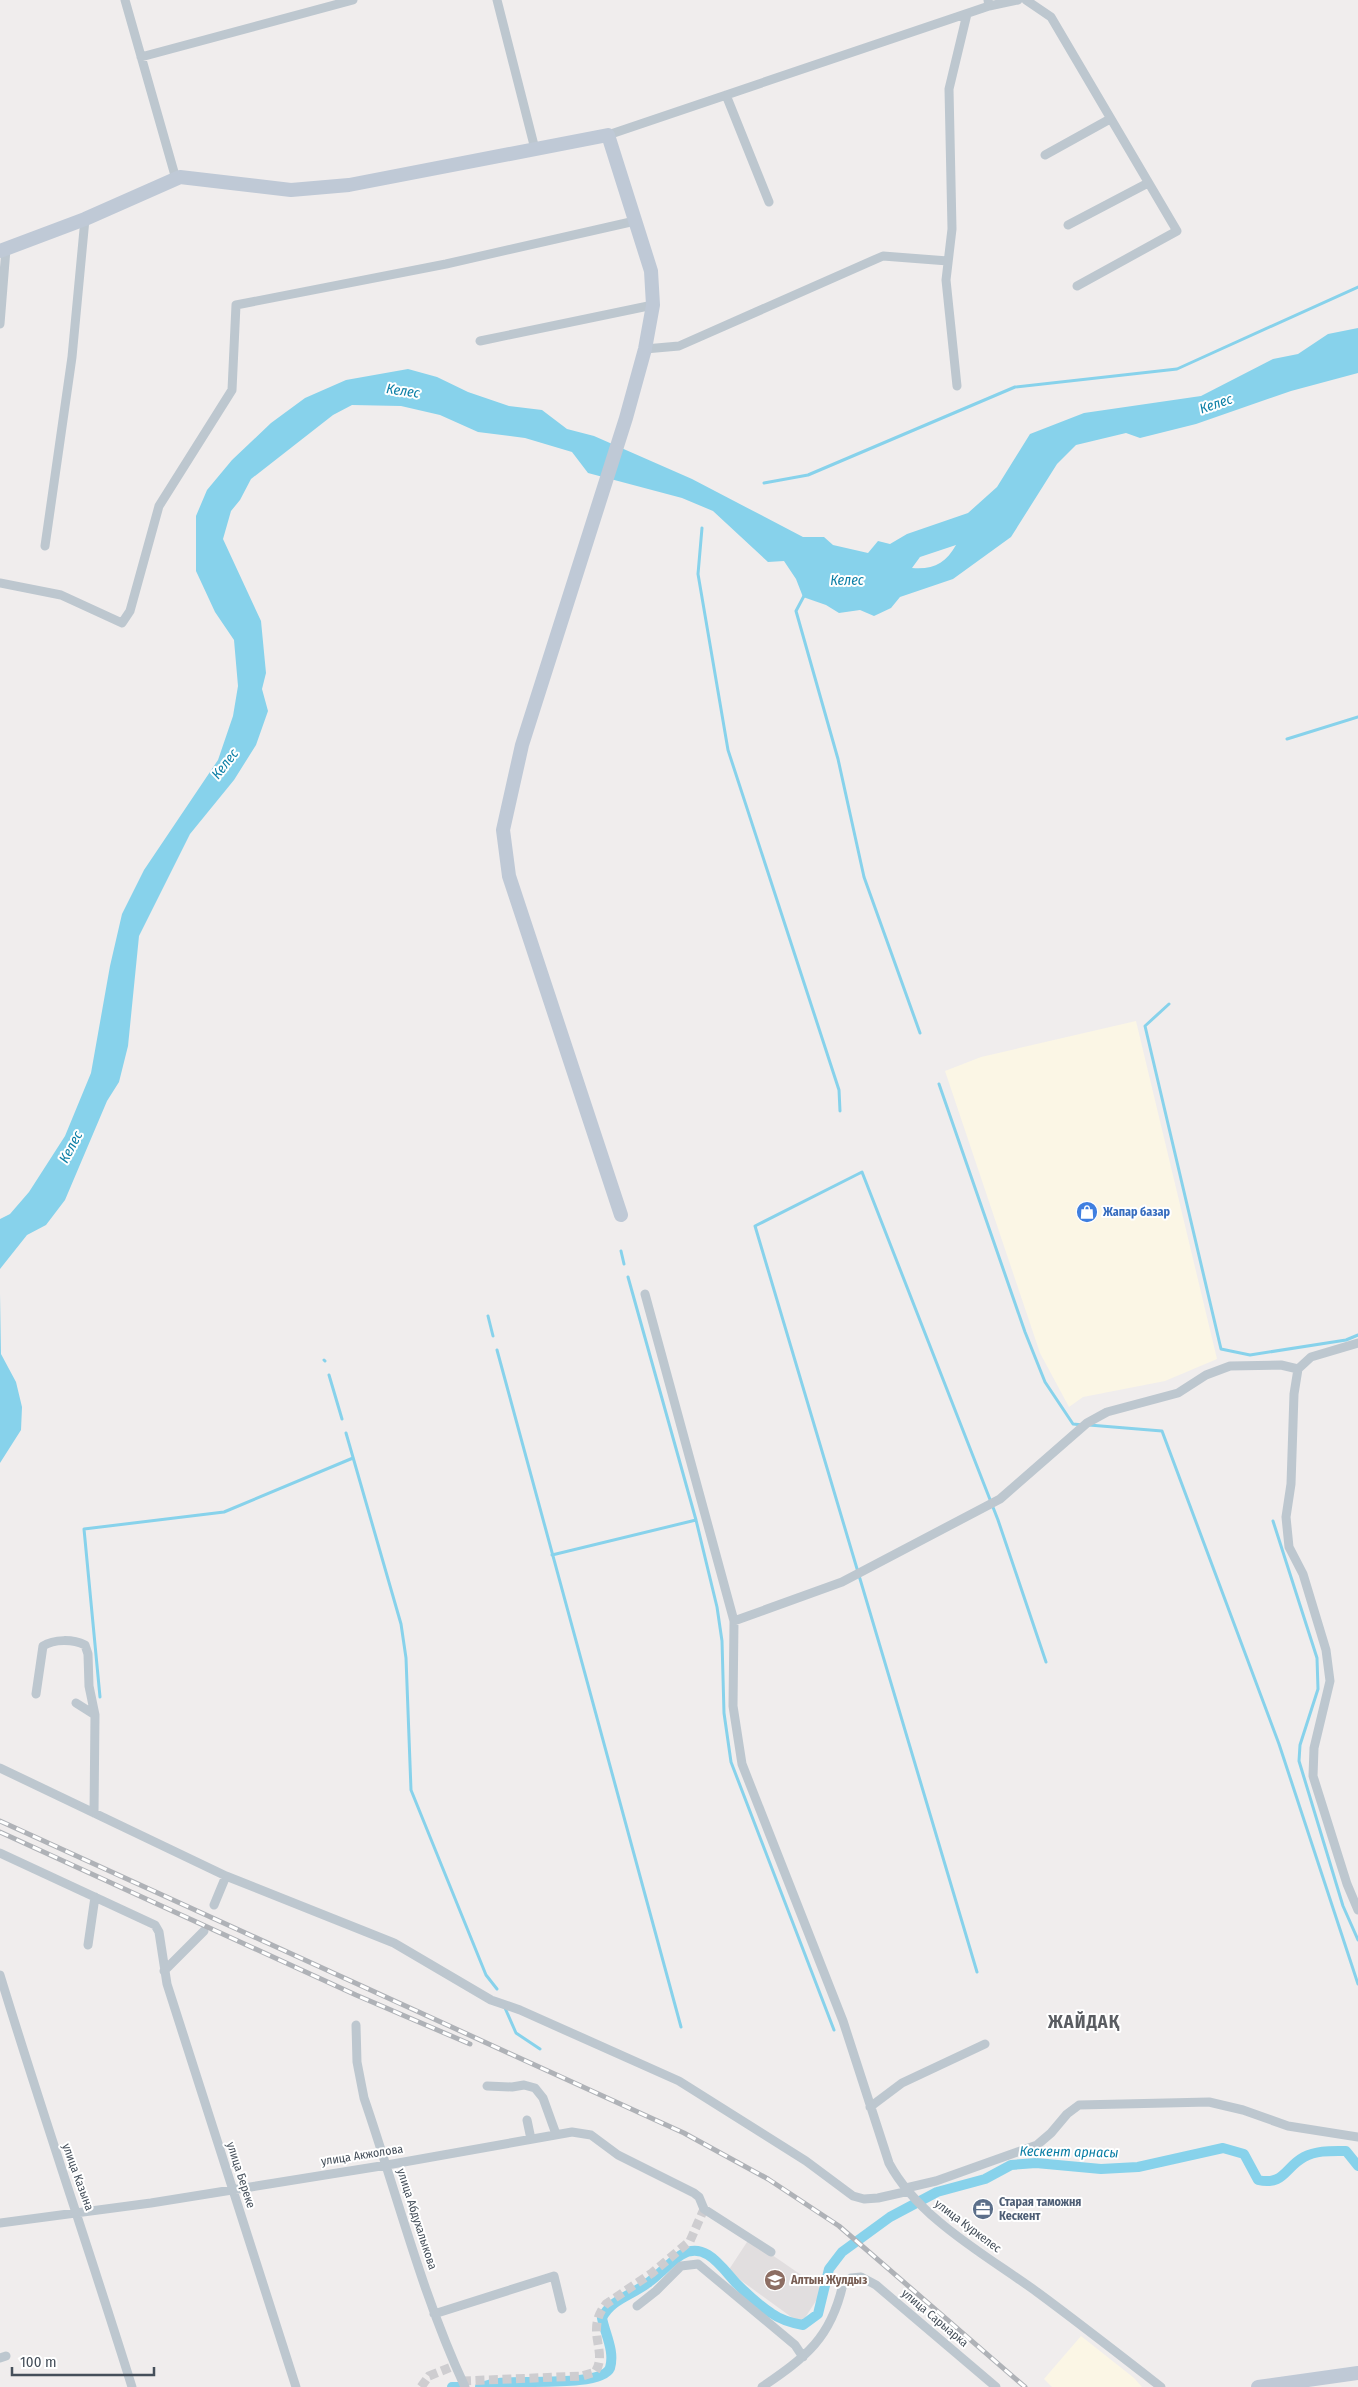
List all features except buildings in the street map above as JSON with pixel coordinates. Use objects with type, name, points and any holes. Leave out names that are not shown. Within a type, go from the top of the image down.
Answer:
[{"type":"street","points":[[125,0],[176,179]]},
{"type":"street","points":[[141,57],[353,0]]},
{"type":"street","points":[[497,0],[535,149]]},
{"type":"street","points":[[0,324],[3,250],[86,219],[180,177],[291,190],[349,185],[608,134],[967,14],[988,3],[1018,0]]},
{"type":"street","points":[[1026,0],[1051,17],[1177,231],[1077,286]]},
{"type":"street","points":[[957,386],[946,280],[952,229],[949,89],[967,14]]},
{"type":"street","points":[[726,95],[769,202]]},
{"type":"street","points":[[1045,155],[1110,119]]},
{"type":"street","points":[[608,134],[651,271],[654,305],[645,349],[626,418],[522,745],[503,830],[509,876],[621,1215]]},
{"type":"street","points":[[1068,225],[1148,183]]},
{"type":"street","points":[[46,546],[72,357],[86,219]]},
{"type":"street","points":[[0,583],[61,595],[122,623],[130,611],[159,506],[232,390],[236,305],[446,264],[635,221]]},
{"type":"street","points":[[645,349],[679,346],[883,256],[948,261]]},
{"type":"street","points":[[480,341],[654,305]]},
{"type":"street","name":"улица Куркелес","points":[[645,1294],[734,1621],[733,1706],[742,1764],[843,2021],[890,2163],[907,2190],[929,2214],[1083,2326],[1161,2387]]},
{"type":"street","points":[[1358,1343],[1311,1357],[1298,1369],[1294,1394],[1291,1484],[1286,1517],[1289,1547],[1303,1574],[1326,1650],[1330,1681],[1314,1748],[1313,1776],[1347,1884],[1358,1910]]},
{"type":"street","points":[[734,1621],[842,1582],[1000,1499],[1087,1423],[1107,1412],[1178,1392],[1206,1375],[1230,1366],[1281,1364],[1298,1369]]},
{"type":"street","points":[[36,1694],[43,1646],[48,1643],[67,1640],[80,1643],[87,1649],[89,1686],[95,1714],[94,1814]]},
{"type":"street","points":[[76,1703],[95,1714]]},
{"type":"street","points":[[0,1768],[226,1876],[394,1943],[491,2000],[520,2010],[679,2081],[798,2156],[853,2196],[864,2199],[878,2198],[936,2181],[1037,2145],[1051,2133],[1067,2114],[1079,2105],[1209,2102],[1243,2110],[1288,2126],[1358,2137]]},
{"type":"street","points":[[0,1853],[95,1897],[88,1946]]},
{"type":"street","points":[[214,1905],[226,1876]]},
{"type":"street","name":"улица Береке","points":[[95,1897],[155,1924],[159,1932],[164,1971],[296,2387]]},
{"type":"street","points":[[164,1971],[204,1931]]},
{"type":"street","name":"улица Казына","points":[[0,1975],[48,2131],[78,2214],[132,2387]]},
{"type":"street","name":"улица Абдухалыкова","points":[[356,2026],[359,2078],[434,2314],[464,2384]]},
{"type":"street","points":[[870,2107],[902,2083],[985,2044]]},
{"type":"street","points":[[487,2086],[512,2087],[524,2085],[535,2088],[543,2098],[556,2134]]},
{"type":"street","points":[[527,2120],[531,2138]]},
{"type":"street","name":"улица Акжолова","points":[[0,2222],[78,2214],[387,2165],[572,2132],[591,2135],[618,2155],[694,2193],[699,2197],[704,2209],[771,2252]]},
{"type":"street","points":[[637,2306],[656,2291],[681,2266],[698,2264],[795,2345],[804,2357],[762,2387]]},
{"type":"street","points":[[434,2314],[554,2276],[562,2309]]},
{"type":"street","name":"улица Сарыарка","points":[[804,2357],[825,2332],[833,2319],[843,2284],[853,2277],[864,2278],[889,2296],[996,2387]]},
{"type":"street","points":[[1258,2387],[1358,2373]]},
{"type":"shaded area","name":"Жапар базар","points":[[1136,1021],[1217,1359],[1165,1381],[1083,1397],[1069,1407],[1040,1353],[945,1071],[981,1057]]},
{"type":"shaded area","name":"Алтын Жулдыз","points":[[749,2239],[823,2290],[801,2324],[728,2271]]},
{"type":"shaded area","points":[[1081,2336],[1134,2378],[1142,2387],[1052,2387],[1044,2379]]},
{"type":"water","name":"Келес","points":[[1358,328],[1358,373],[1291,391],[1196,424],[1140,438],[1126,433],[1076,445],[1057,464],[1011,537],[953,579],[900,597],[891,608],[874,616],[860,610],[839,613],[826,605],[803,597],[796,579],[784,561],[768,562],[713,511],[682,498],[588,473],[572,452],[525,438],[478,432],[440,415],[401,406],[352,405],[333,415],[251,479],[240,500],[231,511],[223,539],[261,621],[266,673],[262,689],[268,711],[256,745],[234,780],[190,834],[139,936],[128,1046],[119,1082],[107,1101],[65,1200],[46,1225],[27,1235],[0,1269],[0,1219],[10,1214],[29,1192],[65,1136],[91,1073],[110,966],[122,914],[144,870],[218,760],[233,716],[238,686],[234,640],[215,612],[196,571],[196,516],[207,490],[232,460],[271,423],[305,398],[346,380],[408,369],[437,377],[468,392],[509,406],[542,410],[567,429],[594,436],[692,479],[803,537],[824,537],[833,545],[868,553],[878,541],[890,544],[907,534],[968,513],[997,487],[1030,434],[1084,413],[1201,396],[1273,359],[1298,354],[1328,334]],"holes":[[[956,545],[938,564],[926,568],[912,568],[920,557]]]},
{"type":"water","points":[[0,1294],[1,1354],[16,1382],[22,1407],[21,1430],[0,1463]]},
{"type":"waterway","points":[[764,483],[808,475],[1015,387],[1177,369],[1358,287]]},
{"type":"waterway","points":[[702,528],[698,574],[728,750],[839,1090],[840,1111]]},
{"type":"waterway","points":[[805,594],[796,611],[838,759],[864,877],[920,1033]]},
{"type":"waterway","points":[[1287,739],[1358,717]]},
{"type":"waterway","points":[[1169,1004],[1145,1026],[1221,1349],[1250,1355],[1346,1340],[1358,1335]]},
{"type":"waterway","points":[[939,1084],[1025,1332],[1045,1382],[1073,1424],[1083,1425]]},
{"type":"waterway","points":[[977,1972],[755,1226],[862,1172],[998,1520],[1046,1662]]},
{"type":"waterway","points":[[621,1251],[624,1264]]},
{"type":"waterway","points":[[628,1277],[696,1520]]},
{"type":"waterway","points":[[488,1316],[493,1336]]},
{"type":"waterway","points":[[497,1350],[681,2027]]},
{"type":"waterway","points":[[329,1375],[342,1419]]},
{"type":"waterway","points":[[1089,1425],[1162,1431],[1279,1744],[1358,1984]]},
{"type":"waterway","points":[[346,1433],[401,1624],[406,1658],[411,1790],[486,1975],[497,1989]]},
{"type":"waterway","points":[[100,1697],[84,1529],[224,1512],[353,1458]]},
{"type":"waterway","points":[[552,1555],[696,1520],[717,1607],[722,1641],[724,1713],[731,1762],[834,2030]]},
{"type":"waterway","points":[[1273,1521],[1317,1658],[1318,1689],[1300,1745],[1299,1761],[1343,1906],[1358,1940]]},
{"type":"waterway","points":[[505,2008],[516,2033],[540,2049]]},
{"type":"waterway","name":"Кескент арнасы","points":[[480,2387],[510,2382],[560,2382],[592,2378],[604,2374],[610,2368],[611,2362],[610,2349],[602,2318],[606,2312],[611,2306],[649,2282],[681,2255],[690,2251],[705,2253],[712,2258],[748,2295],[775,2315],[786,2321],[803,2325],[818,2314],[829,2269],[842,2252],[890,2217],[937,2192],[985,2179],[1011,2165],[1036,2163],[1101,2169],[1138,2167],[1223,2148],[1244,2154],[1258,2180],[1267,2181],[1279,2178],[1304,2157],[1319,2152],[1346,2151],[1358,2166]]},
{"type":"waterway","name":"Кескент арнасы","points":[[452,2387],[464,2387]]},
{"type":"tunnel","points":[[462,2381],[582,2376],[595,2372],[600,2357],[597,2323],[606,2304],[652,2273],[690,2241],[704,2209]]},
{"type":"tunnel","points":[[421,2387],[429,2376],[454,2366]]},
{"type":"railway","points":[[0,1821],[684,2133],[768,2179],[839,2226],[1025,2387]]},
{"type":"railway","points":[[0,1832],[356,1995],[470,2044]]},
{"type":"place","name":"Жапар базар","points":[[1087,1212]]},
{"type":"place","name":"Старая таможня Кескент","points":[[983,2209]]},
{"type":"place","name":"Алтын Жулдыз","points":[[775,2280]]},
{"type":"district","name":"ЖАЙДАҚ","points":[[1084,2022]]}]
